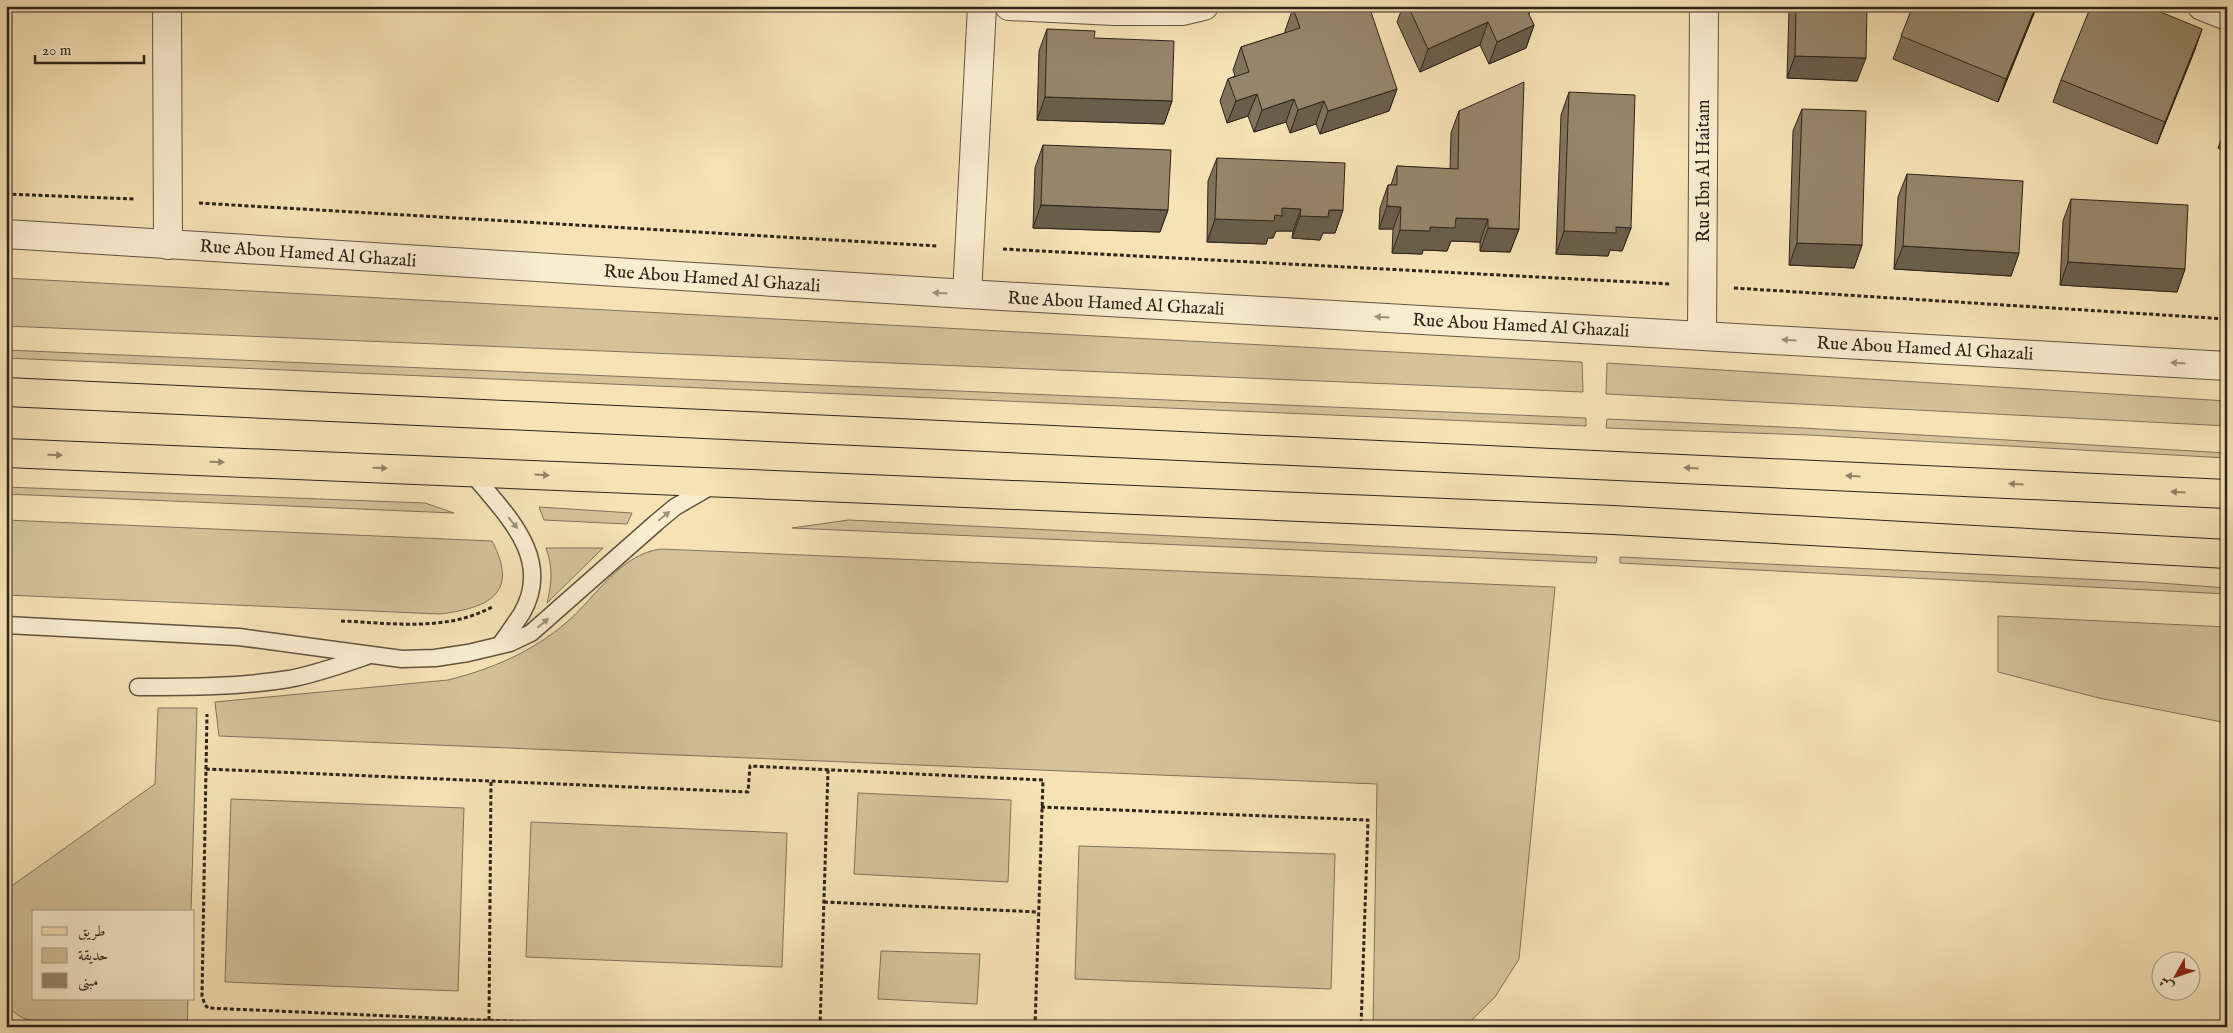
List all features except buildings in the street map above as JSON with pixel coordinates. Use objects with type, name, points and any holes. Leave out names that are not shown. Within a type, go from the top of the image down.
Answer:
[{"type":"main road","points":[[6,392],[2227,494]]},
{"type":"main road","points":[[6,453],[1613,520],[2227,554]]},
{"type":"street","points":[[167,6],[168,244]]},
{"type":"street","points":[[967,294],[982,6]]},
{"type":"street","points":[[1009,6],[1114,11],[1190,8]]},
{"type":"street","name":"Rue Ibn Al Haitam","points":[[1702,336],[1704,6]]},
{"type":"street","points":[[2202,6],[2227,16]]},
{"type":"street","name":"Rue Abou Hamed Al Ghazali","points":[[6,234],[967,294],[2227,366]]},
{"type":"lane","points":[[471,472],[519,531],[528,550],[532,566],[532,583],[528,599],[522,613],[500,645]]},
{"type":"lane","points":[[6,625],[239,637],[304,644],[402,659],[468,654],[521,639],[535,630],[662,517],[688,499],[715,484]]},
{"type":"lane","points":[[138,687],[208,687],[249,684],[290,678],[330,668],[369,655]]},
{"type":"path","points":[[6,194],[167,201],[969,248],[1702,286],[2227,319]]},
{"type":"path","points":[[332,620],[440,624],[459,621],[495,605]]},
{"type":"path","points":[[208,687],[202,996],[204,1005],[213,1009],[643,1027]]},
{"type":"path","points":[[206,769],[748,792],[750,766],[1043,780],[1035,1027]]},
{"type":"path","points":[[820,1027],[828,770]]},
{"type":"path","points":[[489,1020],[491,781]]},
{"type":"path","points":[[1042,807],[1368,820],[1361,1027]]},
{"type":"path","points":[[824,902],[1038,912]]},
{"type":"green space","points":[[6,278],[1582,362],[1583,392],[6,326]]},
{"type":"green space","points":[[6,350],[1586,418],[1586,426],[6,358]]},
{"type":"green space","points":[[1607,363],[2227,401],[2227,426],[1606,394]]},
{"type":"green space","points":[[1607,419],[1803,428],[2227,453],[2227,458],[1809,435],[1606,428]]},
{"type":"green space","points":[[6,487],[425,503],[454,513],[6,494]]},
{"type":"green space","points":[[539,507],[632,513],[627,524],[544,520]]},
{"type":"green space","points":[[6,520],[492,541],[500,559],[501,586],[485,602],[472,608],[440,614],[6,595]]},
{"type":"green space","points":[[849,520],[1597,557],[1596,563],[792,528]]},
{"type":"green space","points":[[546,548],[603,548],[547,603],[551,575]]},
{"type":"green space","points":[[661,549],[1555,587],[1519,959],[1495,997],[1465,1027],[1373,1027],[1377,784],[219,736],[215,702],[448,680],[496,665],[526,651],[554,633],[578,612],[610,578],[633,559]]},
{"type":"green space","points":[[1620,557],[2146,582],[2227,588],[2227,594],[1620,563]]},
{"type":"green space","points":[[1998,616],[2227,627],[2227,723],[2099,698],[1998,672]]},
{"type":"green space","points":[[158,708],[197,708],[191,910],[32,910],[32,1000],[188,1000],[187,1027],[121,1027],[119,1024],[99,1024],[98,1027],[65,1027],[61,1021],[45,1022],[30,1020],[16,1014],[6,1001],[6,890],[155,784]]},
{"type":"green space","points":[[858,793],[1011,800],[1008,882],[854,874]]},
{"type":"green space","points":[[231,799],[464,808],[458,991],[225,982]]},
{"type":"green space","points":[[531,822],[787,833],[782,967],[526,957]]},
{"type":"green space","points":[[1079,846],[1335,854],[1331,989],[1075,979]]},
{"type":"green space","points":[[881,951],[980,954],[977,1004],[878,999]]}]
